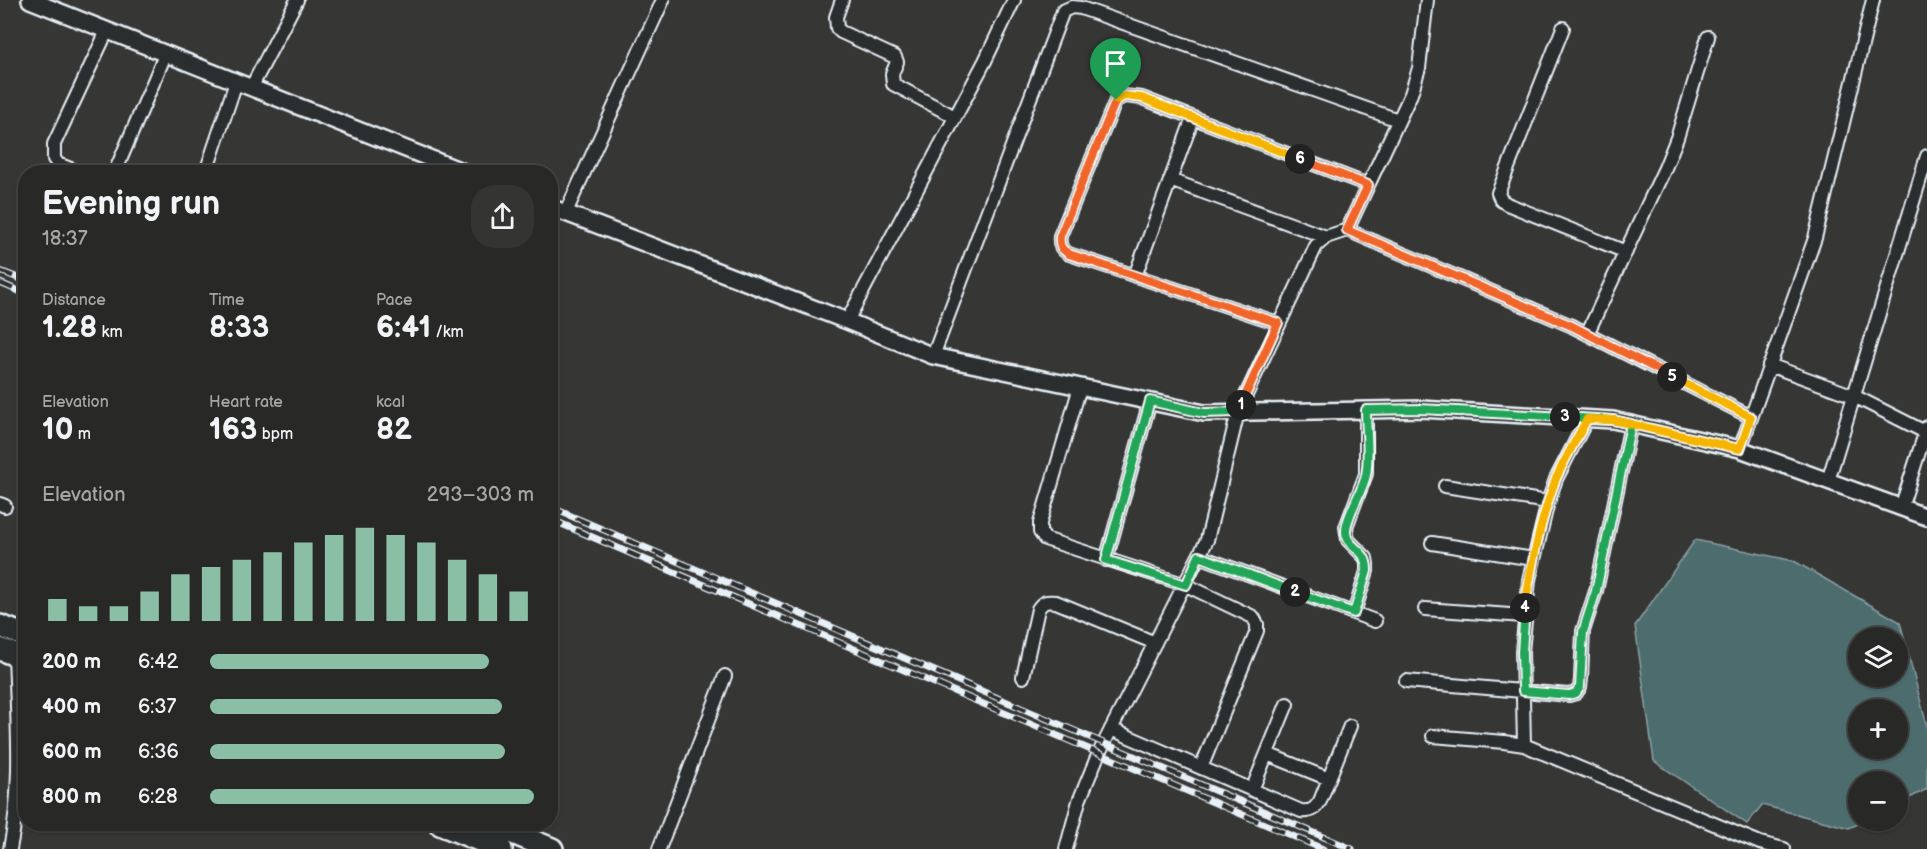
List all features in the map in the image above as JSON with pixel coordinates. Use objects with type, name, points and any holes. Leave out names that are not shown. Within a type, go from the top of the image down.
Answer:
[{"type":"highway","points":[[0,626],[18,633]]},
{"type":"highway","points":[[457,831],[501,849]]},
{"type":"highway","points":[[508,831],[552,849]]},
{"type":"street","points":[[30,0],[446,165]]},
{"type":"street","points":[[251,88],[297,0]]},
{"type":"street","points":[[566,212],[663,0]]},
{"type":"street","points":[[842,0],[836,16],[837,28],[895,57],[897,62],[892,74],[893,84],[955,117]]},
{"type":"street","points":[[847,321],[1014,0]]},
{"type":"street","points":[[1347,230],[1411,94],[1419,68],[1427,0]]},
{"type":"street","points":[[1740,449],[1815,238],[1873,0]]},
{"type":"street","points":[[933,356],[1063,11],[1072,7],[1081,8],[1398,120]]},
{"type":"street","points":[[1563,28],[1498,193],[1501,200],[1507,204],[1626,252]]},
{"type":"street","points":[[60,165],[54,159],[54,144],[107,31]]},
{"type":"street","points":[[1587,334],[1665,168],[1708,37]]},
{"type":"street","points":[[118,165],[165,54]]},
{"type":"street","points":[[208,165],[236,82]]},
{"type":"street","points":[[1278,323],[1069,254],[1062,249],[1059,243],[1060,236],[1116,100],[1125,96],[1142,98],[1368,185]]},
{"type":"street","points":[[1135,276],[1193,118]]},
{"type":"street","points":[[1828,481],[1927,156]]},
{"type":"street","points":[[1170,180],[1326,237]]},
{"type":"street","points":[[558,210],[933,356],[1204,413],[1421,409],[1613,420],[1740,449],[1927,518]]},
{"type":"street","points":[[1066,849],[1079,801],[1098,755],[1207,540],[1238,412],[1316,246],[1326,237],[1347,230],[1572,326],[1751,417]]},
{"type":"street","points":[[1769,365],[1854,396],[1926,430],[1901,508]]},
{"type":"street","points":[[1080,387],[1040,523],[1040,532],[1045,539],[1186,585],[1253,617],[1257,624],[1257,632],[1201,768]]},
{"type":"street","points":[[1106,560],[1150,401]]},
{"type":"street","points":[[1354,613],[1367,564],[1366,558],[1348,540],[1346,527],[1366,474],[1366,410]]},
{"type":"street","points":[[1524,745],[1522,652],[1524,616],[1534,559],[1556,479],[1587,419]]},
{"type":"street","points":[[1406,681],[1569,695],[1576,693],[1580,687],[1583,632],[1596,591],[1631,424]]},
{"type":"street","points":[[1445,486],[1548,502]]},
{"type":"street","points":[[1432,543],[1534,559]]},
{"type":"street","points":[[1199,556],[1375,621]]},
{"type":"street","points":[[1023,677],[1038,609],[1042,603],[1047,601],[1056,602],[1155,643]]},
{"type":"street","points":[[1425,609],[1524,616]]},
{"type":"street","points":[[14,655],[18,747]]},
{"type":"street","points":[[659,849],[725,675]]},
{"type":"street","points":[[1252,790],[1287,704]]},
{"type":"street","points":[[1111,729],[1308,812],[1316,808],[1350,726]]},
{"type":"street","points":[[1432,736],[1524,745],[1760,843],[1784,849]]},
{"type":"street","points":[[1267,754],[1329,779]]},
{"type":"street","points":[[10,849],[18,784]]},
{"type":"water","points":[[1695,540],[1794,561],[1900,622],[1901,627],[1848,627],[1848,687],[1908,687],[1908,653],[1927,726],[1927,789],[1908,799],[1908,771],[1848,771],[1848,828],[1762,805],[1747,824],[1654,761],[1635,626]]},
{"type":"railway","points":[[0,271],[18,278]]},
{"type":"railway","points":[[0,283],[18,291]]},
{"type":"railway","points":[[558,510],[1352,849]]},
{"type":"railway","points":[[558,522],[1323,849]]},
{"type":"route","points":[[1116,100],[1111,107],[1060,236],[1059,243],[1062,249],[1069,254],[1278,323],[1238,412],[1204,413],[1150,401],[1106,560],[1186,585],[1199,556],[1354,613],[1367,564],[1366,558],[1348,540],[1346,527],[1366,474],[1366,410],[1421,409],[1613,420],[1631,424],[1596,591],[1583,632],[1580,687],[1576,693],[1569,695],[1523,691],[1522,652],[1529,580],[1548,502],[1556,479],[1587,419],[1613,420],[1740,449],[1751,417],[1572,326],[1347,230],[1368,185],[1142,98],[1125,96],[1116,100]]}]
